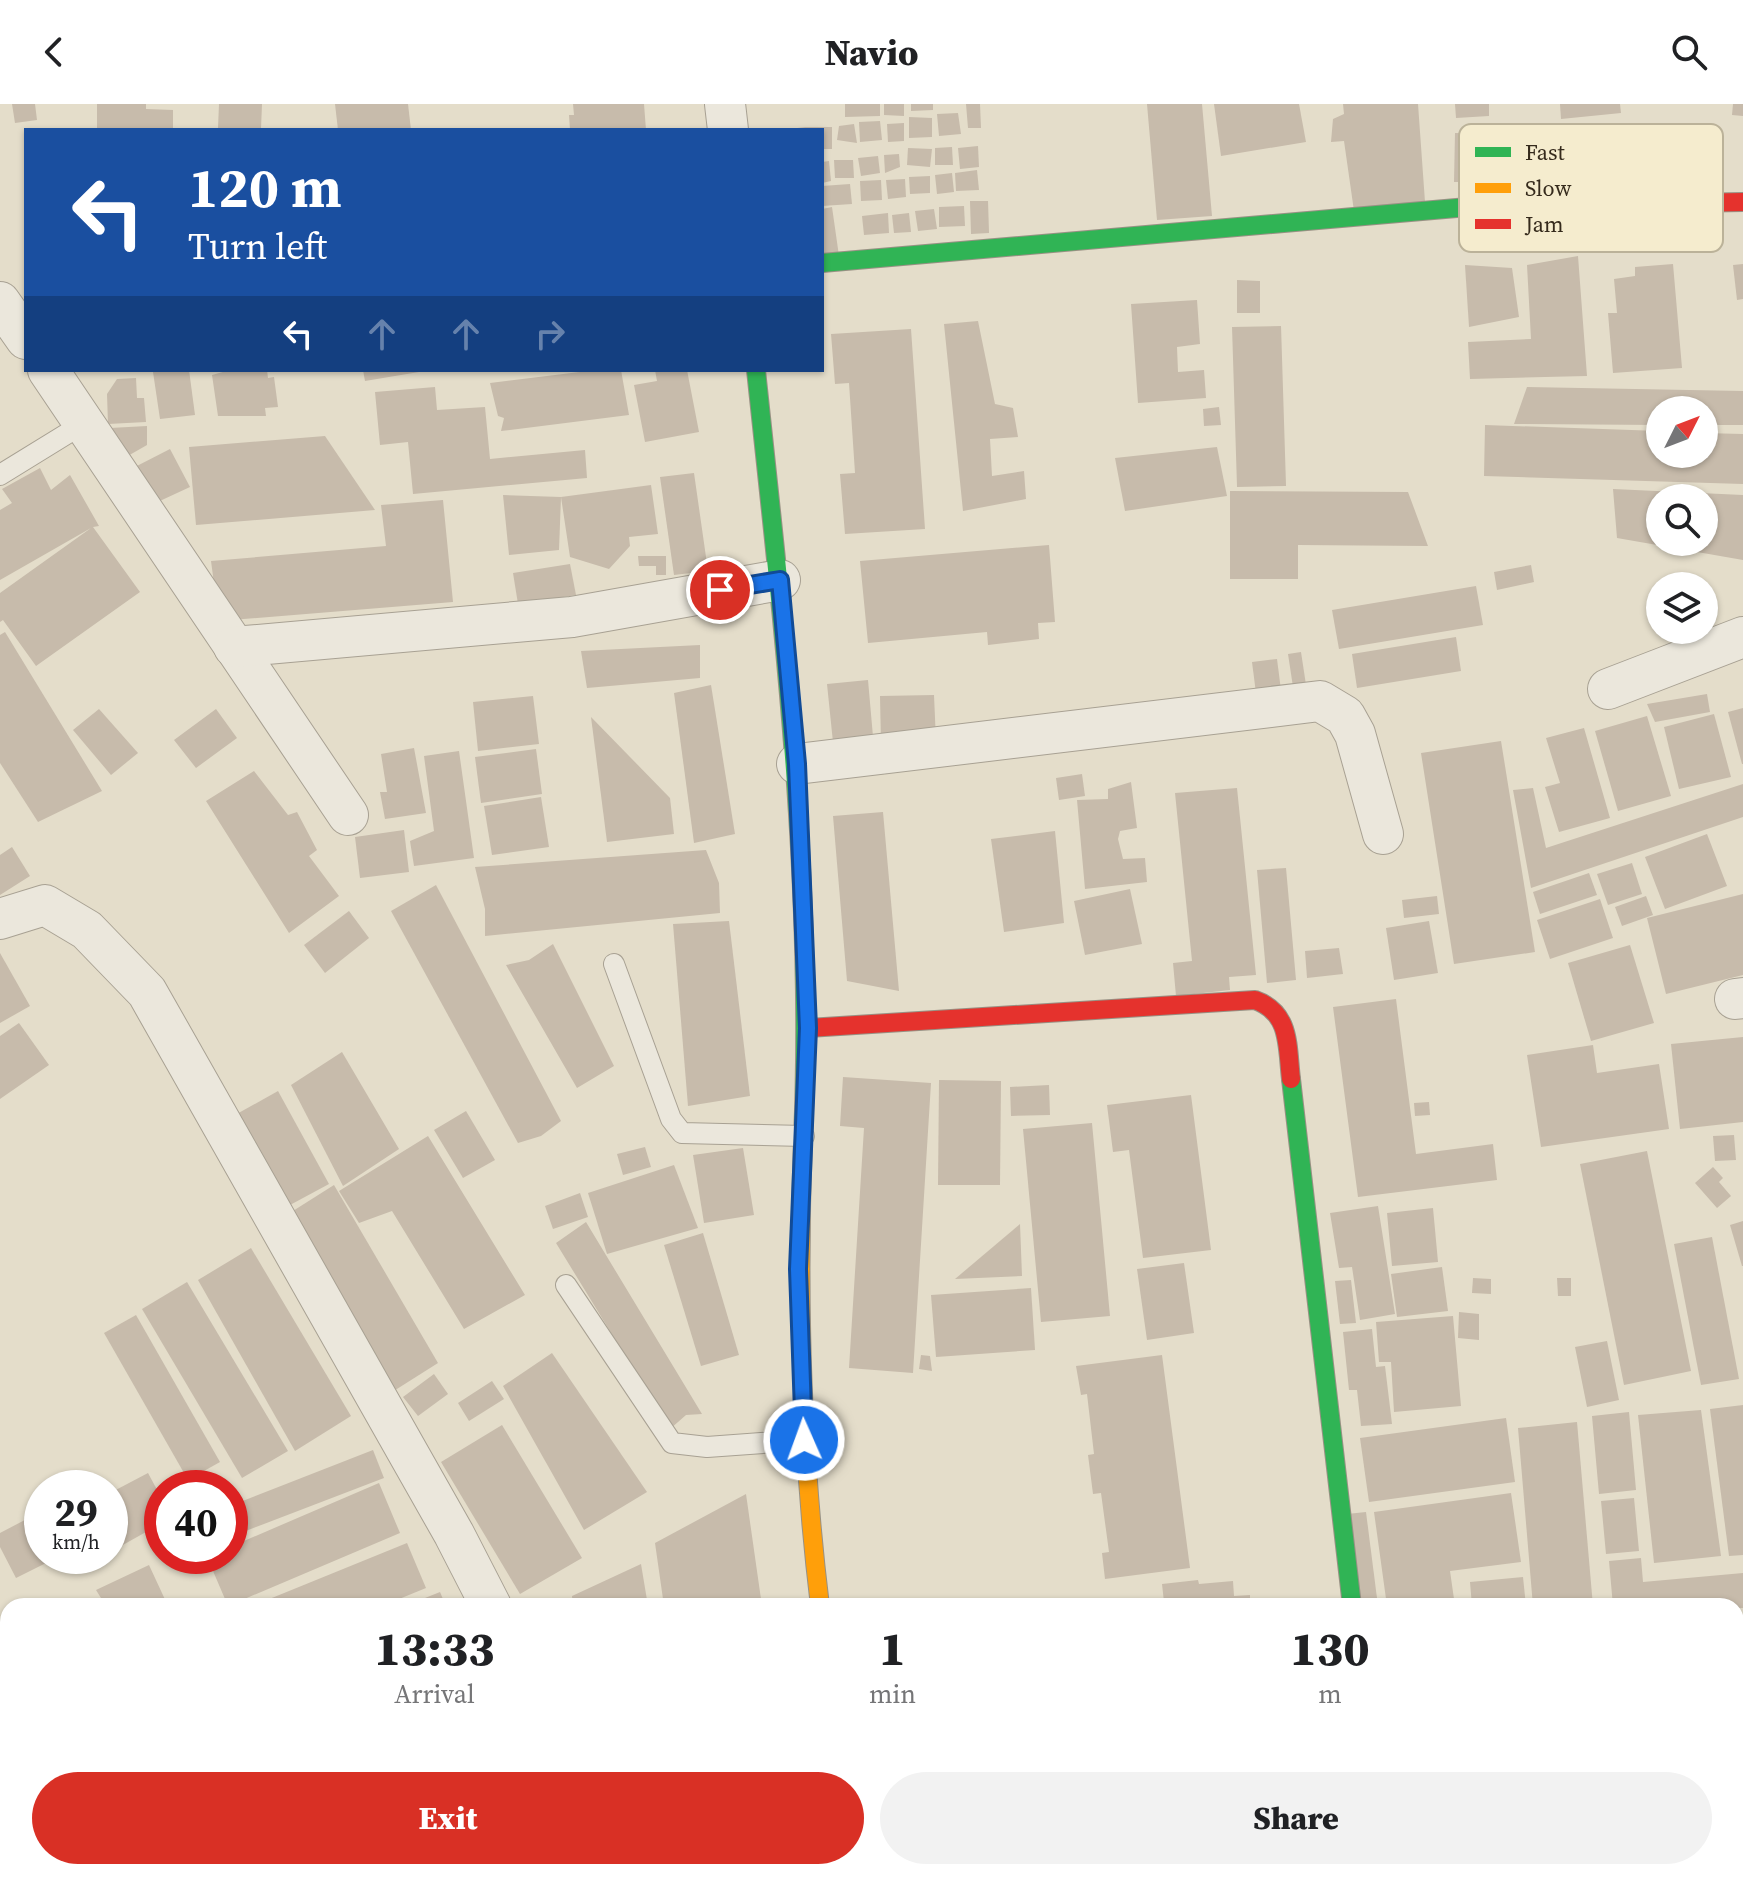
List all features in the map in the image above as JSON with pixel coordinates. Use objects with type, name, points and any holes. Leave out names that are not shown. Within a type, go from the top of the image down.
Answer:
[{"type":"street","points":[[725,104],[728,128]]},
{"type":"street","points":[[1723,202],[1743,202]]},
{"type":"street","points":[[824,263],[1459,207]]},
{"type":"street","points":[[0,302],[24,336]]},
{"type":"street","points":[[49,372],[348,815]]},
{"type":"street","points":[[756,372],[797,764],[808,1028],[798,1269],[806,1490],[819,1598]]},
{"type":"street","points":[[234,647],[572,617],[780,580]]},
{"type":"street","points":[[1608,689],[1743,637]]},
{"type":"street","points":[[797,764],[1320,701],[1345,716],[1355,734],[1383,834]]},
{"type":"street","points":[[0,919],[45,905],[87,930],[147,992],[454,1534],[487,1598]]},
{"type":"street","points":[[808,1028],[1255,1000],[1271,1006],[1284,1022],[1351,1598]]},
{"type":"lane","points":[[0,475],[86,422]]},
{"type":"lane","points":[[614,964],[671,1119],[682,1133],[804,1136]]},
{"type":"lane","points":[[566,1285],[672,1443],[707,1447],[804,1440]]},
{"type":"building","points":[[12,104],[35,104],[37,120],[15,123]]},
{"type":"building","points":[[97,104],[146,104],[146,109],[173,110],[173,128],[97,128]]},
{"type":"building","points":[[219,104],[262,104],[261,128],[218,128]]},
{"type":"building","points":[[335,104],[408,104],[411,128],[338,128]]},
{"type":"building","points":[[573,104],[644,104],[646,128],[570,128],[569,115],[574,115]]},
{"type":"building","points":[[845,104],[880,104],[880,116],[845,117]]},
{"type":"building","points":[[884,104],[904,104],[904,116],[884,115]]},
{"type":"building","points":[[911,104],[933,104],[933,110],[911,111]]},
{"type":"building","points":[[966,104],[980,104],[981,128],[968,128]]},
{"type":"building","points":[[1147,104],[1202,104],[1212,216],[1157,220]]},
{"type":"building","points":[[1214,104],[1299,104],[1306,142],[1221,156]]},
{"type":"building","points":[[1343,104],[1418,104],[1425,202],[1354,211],[1344,141],[1331,142],[1333,119],[1344,114]]},
{"type":"building","points":[[1455,104],[1489,104],[1489,116],[1456,118]]},
{"type":"building","points":[[1560,104],[1620,104],[1621,113],[1561,119]]},
{"type":"building","points":[[1733,104],[1743,104],[1743,116],[1732,115]]},
{"type":"building","points":[[958,113],[961,134],[939,136],[937,114]]},
{"type":"building","points":[[909,117],[932,118],[932,137],[909,138]]},
{"type":"building","points":[[880,121],[882,140],[860,142],[859,122]]},
{"type":"building","points":[[904,123],[904,141],[888,142],[887,124]]},
{"type":"building","points":[[854,124],[857,143],[837,140],[839,126]]},
{"type":"building","points":[[797,127],[832,127],[832,149],[824,149],[824,128]]},
{"type":"building","points":[[1455,133],[1459,133],[1459,182],[1454,182]]},
{"type":"building","points":[[978,146],[979,167],[960,169],[958,148]]},
{"type":"building","points":[[952,147],[953,165],[935,165],[935,148]]},
{"type":"building","points":[[908,148],[932,149],[930,167],[907,165]]},
{"type":"building","points":[[899,154],[900,167],[885,173],[884,155]]},
{"type":"building","points":[[878,156],[880,173],[861,176],[858,158]]},
{"type":"building","points":[[834,160],[853,160],[854,178],[835,178]]},
{"type":"building","points":[[829,161],[831,181],[824,183],[824,162]]},
{"type":"building","points":[[977,170],[979,190],[956,191],[955,173]]},
{"type":"building","points":[[952,173],[954,192],[937,194],[935,175]]},
{"type":"building","points":[[930,176],[930,193],[910,194],[909,177]]},
{"type":"building","points":[[905,179],[906,197],[888,199],[886,180]]},
{"type":"building","points":[[881,180],[882,200],[861,201],[860,181]]},
{"type":"building","points":[[850,184],[852,204],[824,206],[824,186]]},
{"type":"building","points":[[970,201],[988,201],[989,233],[971,234]]},
{"type":"building","points":[[964,206],[965,226],[939,227],[939,207]]},
{"type":"building","points":[[832,207],[839,256],[824,258],[824,209]]},
{"type":"building","points":[[934,209],[937,229],[918,231],[915,211]]},
{"type":"building","points":[[888,213],[889,233],[864,235],[862,216]]},
{"type":"building","points":[[909,213],[911,232],[894,233],[892,215]]},
{"type":"building","points":[[1578,256],[1587,376],[1470,379],[1468,342],[1531,339],[1527,265]]},
{"type":"building","points":[[1673,264],[1682,368],[1613,373],[1608,313],[1617,313],[1614,279],[1635,276],[1635,267]]},
{"type":"building","points":[[1743,264],[1743,299],[1737,300],[1733,265]]},
{"type":"building","points":[[1465,265],[1512,268],[1519,317],[1469,327]]},
{"type":"building","points":[[1237,280],[1260,281],[1260,313],[1237,313]]},
{"type":"building","points":[[1197,300],[1200,344],[1177,347],[1178,372],[1204,370],[1206,398],[1138,403],[1131,304]]},
{"type":"building","points":[[978,321],[995,404],[1013,408],[1018,437],[990,439],[992,476],[1024,471],[1026,499],[963,511],[944,324]]},
{"type":"building","points":[[1281,326],[1286,486],[1237,487],[1232,327]]},
{"type":"building","points":[[911,329],[925,529],[845,534],[840,474],[855,473],[849,383],[835,384],[831,334]]},
{"type":"building","points":[[153,372],[189,372],[195,415],[160,419]]},
{"type":"building","points":[[223,372],[267,372],[268,378],[274,377],[278,407],[265,408],[266,416],[218,416],[212,375]]},
{"type":"building","points":[[363,372],[419,372],[365,381]]},
{"type":"building","points":[[580,372],[621,372],[629,415],[501,431],[504,418],[498,416],[490,383]]},
{"type":"building","points":[[655,372],[687,372],[699,432],[645,442],[634,385],[657,381]]},
{"type":"building","points":[[136,378],[137,398],[144,398],[146,422],[108,424],[107,394],[117,379]]},
{"type":"building","points":[[435,387],[437,410],[485,407],[490,459],[585,450],[587,478],[413,494],[408,442],[380,445],[375,392]]},
{"type":"building","points":[[1527,387],[1743,391],[1743,425],[1718,425],[1718,396],[1646,396],[1646,425],[1514,424]]},
{"type":"building","points":[[1219,407],[1221,425],[1204,426],[1203,409]]},
{"type":"building","points":[[1485,425],[1646,431],[1646,468],[1718,468],[1718,433],[1743,434],[1743,484],[1484,476]]},
{"type":"building","points":[[147,426],[147,445],[119,461],[110,428]]},
{"type":"building","points":[[325,436],[375,510],[196,525],[189,447]]},
{"type":"building","points":[[1217,447],[1227,496],[1125,511],[1115,458]]},
{"type":"building","points":[[170,449],[190,487],[149,506],[131,469]]},
{"type":"building","points":[[40,468],[51,490],[70,475],[99,526],[93,527],[140,592],[36,666],[3,620],[0,622],[0,593],[91,528],[0,580],[0,510],[12,503],[2,489]]},
{"type":"building","points":[[694,473],[708,571],[674,575],[660,477]]},
{"type":"building","points":[[651,485],[658,534],[629,537],[630,546],[609,569],[570,557],[561,497]]},
{"type":"building","points":[[1613,489],[1646,491],[1646,543],[1617,538]]},
{"type":"building","points":[[1230,491],[1408,492],[1428,546],[1298,545],[1298,579],[1230,579]]},
{"type":"building","points":[[1718,494],[1743,495],[1743,560],[1718,556]]},
{"type":"building","points":[[503,495],[561,497],[559,550],[509,555]]},
{"type":"building","points":[[443,500],[453,602],[219,621],[211,561],[386,546],[381,505]]},
{"type":"building","points":[[1049,545],[1055,622],[1038,623],[1039,639],[988,645],[987,632],[868,643],[860,561]]},
{"type":"building","points":[[638,556],[666,556],[666,575],[656,575],[656,566],[639,566]]},
{"type":"building","points":[[570,564],[576,595],[518,604],[513,573]]},
{"type":"building","points":[[1531,565],[1534,582],[1497,590],[1494,572]]},
{"type":"building","points":[[1476,586],[1483,625],[1339,649],[1332,610]]},
{"type":"building","points":[[5,632],[102,791],[38,822],[0,763],[0,635]]},
{"type":"building","points":[[1456,637],[1461,671],[1357,688],[1352,654]]},
{"type":"building","points":[[700,645],[700,678],[587,688],[581,651]]},
{"type":"building","points":[[1301,652],[1308,698],[1295,700],[1288,654]]},
{"type":"building","points":[[1277,659],[1282,698],[1257,701],[1252,662]]},
{"type":"building","points":[[868,680],[874,748],[834,752],[827,684]]},
{"type":"building","points":[[711,685],[735,834],[694,843],[674,693]]},
{"type":"building","points":[[1707,694],[1710,712],[1655,722],[1647,704]]},
{"type":"building","points":[[934,695],[936,741],[881,743],[880,696]]},
{"type":"building","points":[[533,696],[539,744],[478,751],[473,702]]},
{"type":"building","points":[[1743,708],[1743,764],[1742,764],[1728,712]]},
{"type":"building","points":[[99,709],[138,753],[111,775],[73,730]]},
{"type":"building","points":[[216,709],[237,738],[196,768],[174,740]]},
{"type":"building","points":[[1714,714],[1731,777],[1679,789],[1664,727]]},
{"type":"building","points":[[1647,716],[1671,796],[1618,811],[1595,731]]},
{"type":"building","points":[[591,717],[670,798],[674,834],[607,842]]},
{"type":"building","points":[[1584,728],[1610,818],[1559,832],[1545,787],[1560,783],[1546,738]]},
{"type":"building","points":[[1501,741],[1535,952],[1454,964],[1421,753]]},
{"type":"building","points":[[414,748],[426,813],[385,819],[380,792],[387,792],[381,754]]},
{"type":"building","points":[[536,749],[542,794],[481,803],[475,757]]},
{"type":"building","points":[[459,751],[474,858],[414,866],[410,841],[434,831],[424,756]]},
{"type":"building","points":[[254,771],[288,815],[297,812],[317,850],[309,856],[339,896],[289,933],[206,801]]},
{"type":"building","points":[[1082,774],[1085,796],[1059,800],[1056,778]]},
{"type":"building","points":[[1131,782],[1137,828],[1120,831],[1118,839],[1123,859],[1145,858],[1147,882],[1085,889],[1077,800],[1108,799],[1108,789]]},
{"type":"building","points":[[1743,784],[1743,817],[1531,888],[1513,790],[1533,788],[1546,848]]},
{"type":"building","points":[[1237,788],[1256,975],[1229,977],[1230,990],[1176,996],[1173,963],[1192,961],[1175,793]]},
{"type":"building","points":[[541,797],[549,847],[492,855],[484,806]]},
{"type":"building","points":[[883,812],[899,991],[847,981],[833,816]]},
{"type":"building","points":[[404,830],[409,872],[360,878],[355,837]]},
{"type":"building","points":[[1055,831],[1064,923],[1004,932],[991,839]]},
{"type":"building","points":[[1707,834],[1727,886],[1665,909],[1645,857]]},
{"type":"building","points":[[12,847],[30,876],[0,895],[0,855]]},
{"type":"building","points":[[706,850],[719,883],[720,913],[485,936],[485,909],[475,867]]},
{"type":"building","points":[[1632,863],[1642,894],[1608,905],[1597,874]]},
{"type":"building","points":[[1286,868],[1296,980],[1267,983],[1257,870]]},
{"type":"building","points":[[1589,873],[1597,895],[1540,914],[1533,892]]},
{"type":"building","points":[[436,885],[561,1121],[541,1136],[518,1143],[391,911]]},
{"type":"building","points":[[1130,889],[1142,944],[1085,955],[1074,901]]},
{"type":"building","points":[[1743,894],[1743,975],[1666,994],[1647,918]]},
{"type":"building","points":[[1437,896],[1439,914],[1404,918],[1402,900]]},
{"type":"building","points":[[1646,896],[1653,915],[1622,926],[1615,907]]},
{"type":"building","points":[[1600,899],[1613,938],[1550,959],[1537,920]]},
{"type":"building","points":[[349,911],[369,938],[325,973],[304,945]]},
{"type":"building","points":[[729,921],[750,1096],[688,1106],[673,924]]},
{"type":"building","points":[[1429,921],[1438,973],[1394,980],[1386,928]]},
{"type":"building","points":[[553,944],[614,1066],[577,1088],[506,965],[529,960]]},
{"type":"building","points":[[1630,945],[1654,1023],[1591,1041],[1568,963]]},
{"type":"building","points":[[1339,948],[1343,974],[1307,978],[1305,951]]},
{"type":"building","points":[[0,953],[30,1006],[0,1023]]},
{"type":"building","points":[[1396,999],[1416,1154],[1493,1144],[1497,1180],[1358,1197],[1333,1007]]},
{"type":"building","points":[[19,1023],[49,1065],[0,1099],[0,1036]]},
{"type":"building","points":[[1743,1037],[1743,1122],[1680,1129],[1671,1044]]},
{"type":"building","points":[[1593,1045],[1597,1073],[1659,1064],[1669,1129],[1541,1147],[1527,1055]]},
{"type":"building","points":[[342,1052],[399,1149],[343,1186],[291,1085]]},
{"type":"building","points":[[843,1077],[931,1083],[913,1373],[849,1368],[864,1128],[840,1126]]},
{"type":"building","points":[[939,1080],[1001,1081],[1000,1185],[938,1185]]},
{"type":"building","points":[[1049,1085],[1050,1115],[1011,1116],[1010,1087]]},
{"type":"building","points":[[278,1091],[329,1184],[277,1212],[226,1120]]},
{"type":"building","points":[[1191,1095],[1211,1250],[1143,1258],[1129,1150],[1113,1152],[1107,1105]]},
{"type":"building","points":[[1429,1102],[1430,1115],[1415,1116],[1414,1103]]},
{"type":"building","points":[[466,1111],[495,1160],[463,1178],[434,1130]]},
{"type":"building","points":[[1092,1123],[1110,1316],[1041,1322],[1023,1129]]},
{"type":"building","points":[[1734,1135],[1736,1160],[1715,1161],[1713,1136]]},
{"type":"building","points":[[428,1136],[525,1295],[464,1329],[392,1211],[359,1223],[339,1191]]},
{"type":"building","points":[[645,1147],[651,1167],[623,1175],[617,1154]]},
{"type":"building","points":[[743,1148],[754,1215],[704,1223],[693,1155]]},
{"type":"building","points":[[1647,1151],[1691,1371],[1624,1385],[1580,1164]]},
{"type":"building","points":[[674,1165],[698,1228],[607,1254],[588,1193]]},
{"type":"building","points":[[1713,1167],[1723,1178],[1719,1182],[1731,1196],[1717,1208],[1695,1183]]},
{"type":"building","points":[[334,1185],[438,1363],[389,1394],[285,1216]]},
{"type":"building","points":[[580,1193],[588,1217],[553,1229],[545,1206]]},
{"type":"building","points":[[1378,1206],[1395,1314],[1360,1320],[1352,1267],[1339,1268],[1330,1213]]},
{"type":"building","points":[[1433,1208],[1438,1262],[1392,1266],[1387,1213]]},
{"type":"building","points":[[1743,1221],[1743,1266],[1742,1266],[1730,1225]]},
{"type":"building","points":[[586,1222],[702,1414],[686,1415],[670,1429],[556,1243]]},
{"type":"building","points":[[1020,1224],[1022,1276],[955,1279]]},
{"type":"building","points":[[703,1233],[739,1355],[701,1366],[664,1245]]},
{"type":"building","points":[[1712,1237],[1739,1379],[1701,1385],[1674,1244]]},
{"type":"building","points":[[251,1248],[351,1416],[295,1451],[198,1280]]},
{"type":"building","points":[[1184,1263],[1194,1333],[1147,1340],[1137,1269]]},
{"type":"building","points":[[1442,1267],[1448,1311],[1397,1317],[1391,1274]]},
{"type":"building","points":[[1473,1278],[1491,1279],[1491,1294],[1472,1293]]},
{"type":"building","points":[[1557,1278],[1571,1278],[1571,1296],[1558,1296]]},
{"type":"building","points":[[1351,1280],[1356,1323],[1340,1324],[1335,1281]]},
{"type":"building","points":[[187,1282],[288,1451],[248,1474],[248,1470],[237,1470],[142,1309]]},
{"type":"building","points":[[1031,1288],[1035,1350],[936,1357],[931,1295]]},
{"type":"building","points":[[1459,1312],[1479,1314],[1479,1340],[1458,1338]]},
{"type":"building","points":[[136,1315],[220,1462],[206,1470],[182,1470],[104,1333]]},
{"type":"building","points":[[1453,1316],[1461,1406],[1394,1412],[1391,1362],[1379,1362],[1376,1322]]},
{"type":"building","points":[[1372,1329],[1376,1367],[1385,1366],[1392,1424],[1361,1426],[1357,1390],[1349,1390],[1343,1332]]},
{"type":"building","points":[[1607,1341],[1619,1400],[1587,1407],[1575,1347]]},
{"type":"building","points":[[552,1353],[647,1492],[584,1530],[503,1386]]},
{"type":"building","points":[[921,1355],[930,1356],[932,1371],[919,1369]]},
{"type":"building","points":[[1162,1355],[1190,1568],[1105,1579],[1102,1553],[1109,1552],[1101,1493],[1093,1494],[1088,1455],[1094,1454],[1087,1394],[1081,1395],[1076,1366]]},
{"type":"building","points":[[434,1374],[448,1394],[418,1416],[403,1397]]},
{"type":"building","points":[[492,1381],[504,1399],[469,1421],[458,1403]]},
{"type":"building","points":[[1743,1405],[1743,1555],[1729,1556],[1710,1409]]},
{"type":"building","points":[[1701,1410],[1721,1556],[1654,1563],[1638,1415]]},
{"type":"building","points":[[1629,1412],[1636,1490],[1599,1494],[1592,1416]]},
{"type":"building","points":[[1506,1418],[1515,1482],[1369,1502],[1360,1438]]},
{"type":"building","points":[[1577,1422],[1592,1598],[1532,1598],[1518,1428]]},
{"type":"building","points":[[502,1425],[582,1558],[520,1594],[441,1462]]},
{"type":"building","points":[[373,1450],[384,1478],[248,1530],[248,1499]]},
{"type":"building","points":[[144,1475],[144,1533],[128,1542],[128,1484]]},
{"type":"building","points":[[379,1483],[400,1533],[247,1598],[225,1598],[214,1574],[248,1574],[248,1539]]},
{"type":"building","points":[[1511,1493],[1521,1562],[1450,1571],[1454,1598],[1386,1598],[1374,1512]]},
{"type":"building","points":[[746,1494],[761,1598],[663,1598],[655,1543]]},
{"type":"building","points":[[1634,1498],[1639,1551],[1606,1554],[1601,1501]]},
{"type":"building","points":[[1366,1512],[1377,1598],[1358,1598],[1347,1514]]},
{"type":"building","points":[[24,1520],[24,1574],[16,1578],[0,1547],[0,1533]]},
{"type":"building","points":[[407,1543],[426,1588],[402,1598],[272,1598]]},
{"type":"building","points":[[1641,1558],[1643,1582],[1743,1573],[1743,1598],[1612,1598],[1609,1561]]},
{"type":"building","points":[[641,1564],[647,1598],[572,1596]]},
{"type":"building","points":[[144,1567],[144,1574],[153,1574],[164,1598],[101,1598],[96,1590]]},
{"type":"building","points":[[1523,1577],[1525,1598],[1471,1598],[1470,1582]]},
{"type":"building","points":[[1198,1580],[1199,1584],[1233,1581],[1234,1596],[1250,1595],[1250,1598],[1164,1598],[1162,1584]]},
{"type":"building","points":[[440,1592],[443,1598],[425,1598]]},
{"type":"traffic: fast","points":[[824,263],[1459,208]]},
{"type":"traffic: fast","points":[[756,372],[786,657],[800,849],[805,1041],[803,1138]]},
{"type":"traffic: fast","points":[[1291,1079],[1351,1598]]},
{"type":"traffic: slow","points":[[803,1138],[800,1255],[802,1372],[808,1489],[819,1598]]},
{"type":"traffic: jam","points":[[1723,202],[1743,202]]},
{"type":"traffic: jam","points":[[808,1028],[1255,1000],[1267,1006],[1281,1022],[1291,1079]]},
{"type":"route","points":[[720,590],[780,580],[797,764],[808,1028],[798,1269],[804,1440]]}]
